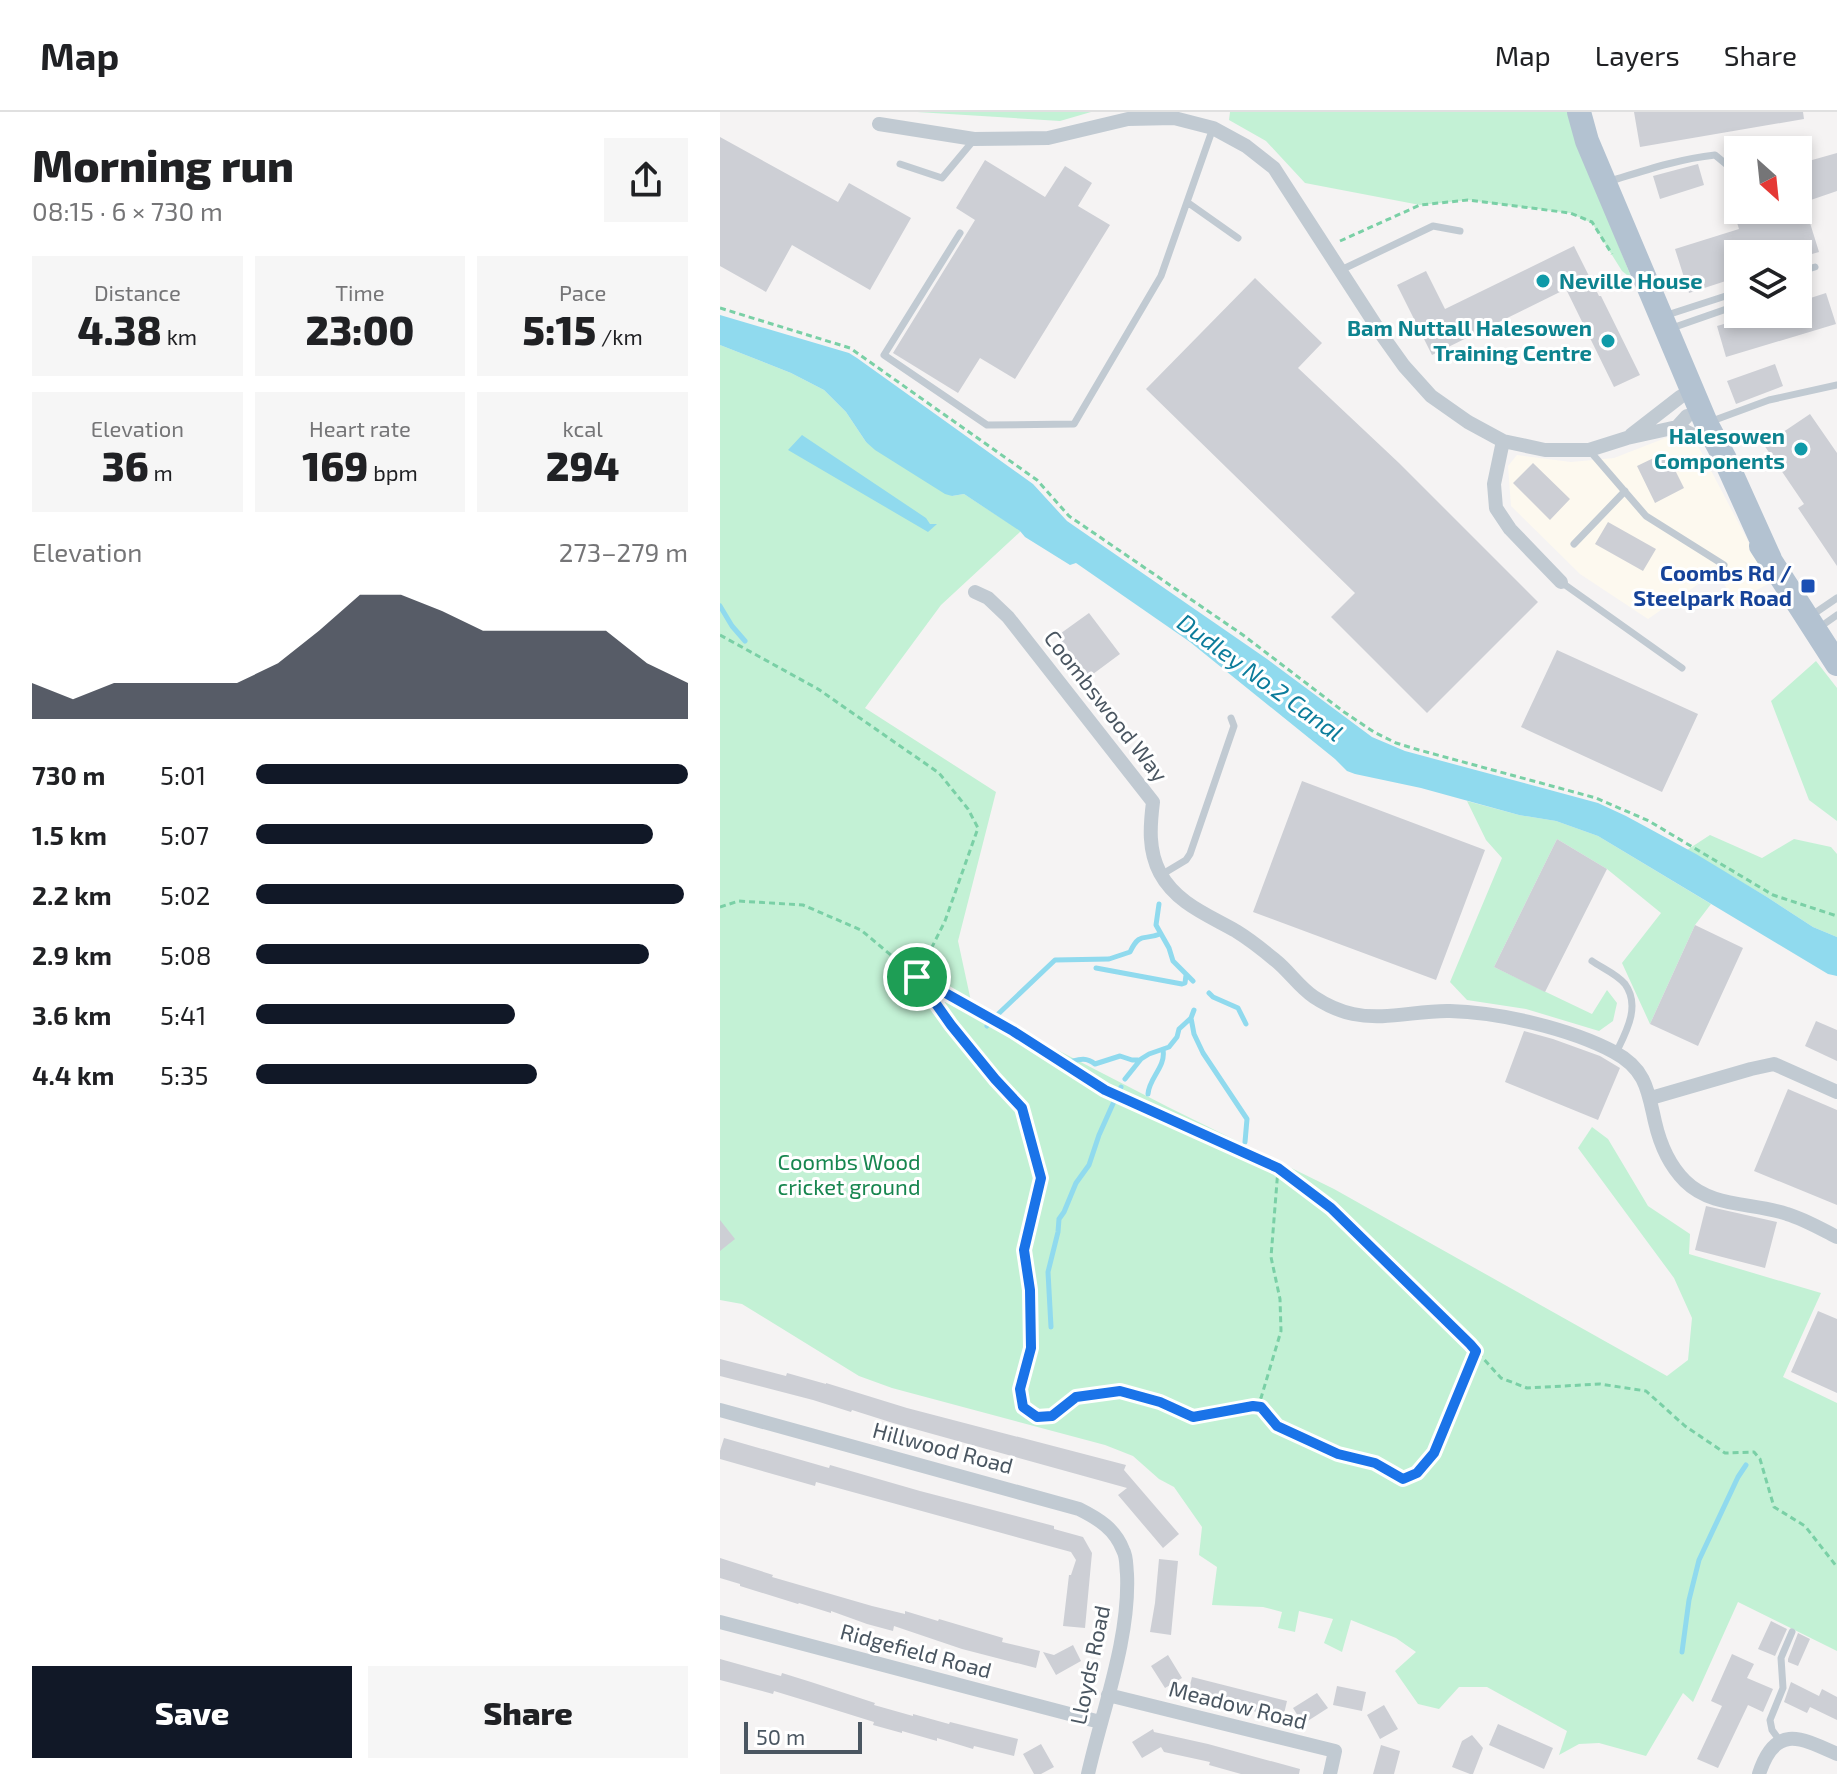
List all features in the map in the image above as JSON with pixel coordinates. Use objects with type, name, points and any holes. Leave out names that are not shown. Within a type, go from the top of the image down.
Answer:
[{"type":"main road","points":[[1579,112],[1587,141],[1605,183],[1623,253],[1689,412],[1731,501],[1837,664]]},
{"type":"main road","points":[[1623,253],[1665,323],[1689,412]]},
{"type":"street","points":[[873,123],[974,139],[1048,138],[1128,119],[1174,118],[1213,128],[1246,146],[1274,168],[1404,366],[1431,396],[1468,422],[1503,441],[1545,450],[1589,450],[1689,412]]},
{"type":"street","points":[[1627,438],[1689,412]]},
{"type":"street","points":[[1503,441],[1494,484],[1496,508],[1510,529],[1561,582]]},
{"type":"street","name":"Coombswood Way","points":[[975,592],[988,598],[1008,617],[1153,802],[1150,829],[1153,855],[1161,875],[1176,894],[1200,913],[1238,932],[1277,961],[1311,995],[1331,1008],[1355,1015],[1450,1011],[1521,1020],[1570,1034],[1616,1053],[1638,1071],[1645,1082],[1662,1148],[1686,1183],[1706,1196],[1787,1213],[1837,1237]]},
{"type":"street","points":[[1651,1098],[1774,1064],[1837,1092]]},
{"type":"street","name":"Hillwood Road","points":[[720,1410],[1079,1509],[1101,1520],[1115,1534],[1125,1553],[1126,1564]]},
{"type":"street","name":"Lloyds Road","points":[[1088,1774],[1124,1628],[1126,1564]]},
{"type":"street","name":"Ridgefield Road","points":[[720,1622],[1100,1722]]},
{"type":"street","name":"Meadow Road","points":[[1108,1695],[1335,1751],[1330,1774]]},
{"type":"street","points":[[1759,1774],[1770,1751],[1780,1741],[1793,1738],[1807,1740],[1837,1754]]},
{"type":"lane","points":[[960,233],[884,355],[987,425],[1074,424],[1161,276],[1213,128]]},
{"type":"lane","points":[[900,164],[942,178],[974,139]]},
{"type":"lane","points":[[1605,183],[1701,157],[1715,155],[1724,162]]},
{"type":"lane","points":[[1187,202],[1238,238]]},
{"type":"lane","points":[[1341,270],[1433,226],[1460,231]]},
{"type":"lane","points":[[1665,323],[1724,298]]},
{"type":"lane","points":[[1665,323],[1724,308]]},
{"type":"lane","points":[[1689,412],[1769,400],[1837,385]]},
{"type":"lane","points":[[1589,450],[1646,516],[1724,565]]},
{"type":"lane","points":[[1574,544],[1625,491]]},
{"type":"lane","points":[[1561,582],[1682,668]]},
{"type":"lane","points":[[1811,624],[1837,598]]},
{"type":"lane","points":[[1811,624],[1837,615]]},
{"type":"lane","points":[[1161,875],[1186,860],[1190,854],[1234,726],[1231,718]]},
{"type":"lane","points":[[1592,961],[1625,984],[1631,998],[1632,1014],[1628,1030],[1616,1053]]},
{"type":"lane","points":[[1780,1741],[1772,1730],[1770,1720],[1783,1688],[1781,1658],[1792,1632]]},
{"type":"path","points":[[1325,247],[1420,205],[1468,200],[1570,213],[1592,222],[1623,253]]},
{"type":"path","points":[[720,308],[850,348],[1037,480],[1069,516],[1243,635],[1374,732],[1419,750],[1596,798],[1649,821],[1773,895],[1837,916]]},
{"type":"path","points":[[720,635],[818,689],[939,773],[968,809],[978,828],[945,921],[917,977]]},
{"type":"path","points":[[720,907],[739,901],[803,905],[861,930],[917,977],[1013,1031],[1105,1090],[1278,1168],[1331,1208],[1501,1378],[1527,1388],[1600,1384],[1646,1391],[1685,1426],[1725,1453],[1754,1452],[1760,1459],[1774,1507],[1805,1526],[1837,1567]]},
{"type":"path","points":[[917,977],[951,1025],[1022,1108],[1041,1178],[1024,1250],[1030,1290],[1031,1348],[1020,1389],[1023,1407],[1037,1417],[1052,1416],[1076,1397],[1120,1391],[1160,1402],[1193,1417],[1261,1407],[1277,1426],[1338,1454],[1375,1463],[1403,1479],[1417,1473],[1434,1453],[1476,1351]]},
{"type":"path","points":[[1253,1406],[1261,1398],[1281,1331],[1280,1299],[1271,1257],[1278,1168]]},
{"type":"shaded area","points":[[1668,437],[1696,442],[1770,583],[1734,602],[1717,571],[1648,619],[1580,574],[1511,506],[1508,466],[1517,455],[1571,462],[1614,458]]},
{"type":"green space","points":[[917,112],[1091,112],[1060,121]]},
{"type":"green space","points":[[1230,112],[1569,112],[1632,279],[1622,271],[1592,223],[1570,213],[1468,200],[1420,205],[1305,183],[1266,141],[1229,120]]},
{"type":"green space","name":"Coombs Wood cricket ground","points":[[720,345],[791,373],[824,390],[846,412],[866,442],[952,496],[964,494],[1021,531],[941,605],[865,708],[996,792],[958,941],[972,1006],[1334,1189],[1667,1376],[1688,1360],[1692,1318],[1674,1278],[1578,1148],[1592,1127],[1608,1139],[1648,1206],[1690,1234],[1689,1254],[1821,1293],[1783,1377],[1837,1403],[1837,1651],[1738,1602],[1693,1702],[1683,1693],[1646,1756],[1599,1743],[1579,1744],[1559,1755],[1567,1731],[1487,1687],[1459,1687],[1439,1709],[1418,1704],[1395,1671],[1416,1652],[1396,1638],[1351,1620],[1342,1652],[1324,1643],[1333,1619],[1299,1611],[1295,1632],[1278,1628],[1282,1612],[1263,1607],[1212,1605],[1217,1567],[1199,1555],[1202,1527],[1174,1487],[1159,1479],[1133,1456],[1105,1445],[892,1388],[859,1376],[742,1304],[720,1300]]},
{"type":"green space","points":[[1816,661],[1837,688],[1837,821],[1809,800],[1771,701]]},
{"type":"green space","points":[[1467,801],[1556,821],[1598,836],[1711,904],[1695,925],[1650,1024],[1622,963],[1661,913],[1607,869],[1557,839],[1494,967],[1592,1014],[1607,990],[1617,1003],[1613,1021],[1599,1031],[1526,1009],[1467,1000],[1450,982],[1502,858],[1486,840]]},
{"type":"green space","points":[[1710,835],[1762,858],[1794,839],[1831,847],[1837,854],[1837,937],[1813,927],[1687,850]]},
{"type":"water","name":"Dudley No.2 Canal","points":[[720,315],[857,358],[1033,484],[1067,521],[1267,659],[1372,737],[1405,751],[1598,803],[1696,854],[1813,927],[1837,937],[1837,976],[1828,974],[1598,836],[1556,821],[1519,815],[1347,771],[1190,642],[1076,563],[1070,565],[964,494],[945,494],[875,450],[846,412],[824,390],[791,373],[720,345]]},
{"type":"water","points":[[802,435],[926,518],[930,524],[937,524],[928,532],[788,450]]},
{"type":"building","points":[[1634,112],[1803,112],[1804,119],[1640,147]]},
{"type":"building","points":[[720,137],[838,202],[849,183],[911,218],[870,290],[792,245],[766,292],[720,266]]},
{"type":"building","points":[[1837,153],[1837,191],[1812,200],[1812,160]]},
{"type":"building","points":[[985,160],[1045,197],[1065,166],[1092,183],[1078,206],[1110,225],[1015,379],[980,358],[958,393],[893,353],[975,220],[956,208]]},
{"type":"building","points":[[1698,164],[1704,185],[1660,199],[1653,176]]},
{"type":"building","points":[[1737,224],[1810,224],[1819,252],[1812,254],[1812,240],[1724,240],[1724,282],[1689,293],[1675,249],[1739,229]]},
{"type":"building","points":[[1574,246],[1640,375],[1614,387],[1566,289],[1432,355],[1397,285],[1426,271],[1445,309]]},
{"type":"building","points":[[1255,278],[1322,343],[1298,368],[1399,463],[1538,602],[1427,713],[1331,617],[1355,593],[1146,389]]},
{"type":"building","points":[[1826,293],[1836,324],[1726,357],[1717,326],[1812,328],[1812,298]]},
{"type":"building","points":[[1775,364],[1783,386],[1736,404],[1727,381]]},
{"type":"building","points":[[1810,414],[1837,453],[1837,566],[1798,508],[1804,504],[1764,445]]},
{"type":"building","points":[[1666,452],[1684,488],[1655,503],[1637,466]]},
{"type":"building","points":[[1533,463],[1570,499],[1550,520],[1513,483]]},
{"type":"building","points":[[1608,522],[1656,549],[1643,571],[1595,544]]},
{"type":"building","points":[[1089,613],[1120,654],[1089,677],[1057,636]]},
{"type":"building","points":[[1557,650],[1698,714],[1662,792],[1521,727]]},
{"type":"building","points":[[1302,781],[1485,850],[1436,980],[1253,912]]},
{"type":"building","points":[[1557,839],[1607,869],[1545,992],[1494,967]]},
{"type":"building","points":[[1695,925],[1743,948],[1698,1046],[1650,1024]]},
{"type":"building","points":[[1816,1021],[1837,1030],[1837,1061],[1805,1046]]},
{"type":"building","points":[[1524,1031],[1600,1056],[1620,1068],[1598,1120],[1505,1082]]},
{"type":"building","points":[[1788,1089],[1837,1110],[1837,1205],[1754,1171]]},
{"type":"building","points":[[1706,1206],[1777,1222],[1765,1268],[1695,1250]]},
{"type":"building","points":[[720,1220],[735,1239],[720,1251]]},
{"type":"building","points":[[1818,1311],[1837,1319],[1837,1393],[1791,1372]]},
{"type":"building","points":[[720,1359],[826,1383],[907,1408],[1126,1465],[1124,1470],[1179,1534],[1163,1548],[1118,1495],[1127,1488],[720,1376]]},
{"type":"building","points":[[724,1438],[1054,1526],[1054,1529],[1083,1537],[1092,1553],[1085,1628],[1063,1626],[1069,1575],[1076,1560],[1071,1552],[720,1459]]},
{"type":"building","points":[[720,1558],[772,1577],[872,1606],[939,1619],[1003,1638],[1002,1642],[1040,1651],[1036,1668],[962,1649],[894,1626],[893,1631],[867,1624],[740,1586],[720,1578]]},
{"type":"building","points":[[1159,1559],[1178,1561],[1171,1635],[1150,1632]]},
{"type":"building","points":[[1771,1621],[1787,1629],[1775,1656],[1758,1649]]},
{"type":"building","points":[[1798,1633],[1810,1639],[1798,1666],[1788,1662],[1788,1659]]},
{"type":"building","points":[[1073,1645],[1081,1661],[1056,1675],[1043,1652],[1054,1655]]},
{"type":"building","points":[[1732,1654],[1754,1664],[1747,1678],[1773,1689],[1763,1712],[1748,1705],[1718,1768],[1697,1759],[1722,1706],[1711,1701]]},
{"type":"building","points":[[1168,1655],[1182,1678],[1165,1688],[1151,1666]]},
{"type":"building","points":[[720,1659],[781,1676],[782,1673],[913,1716],[1018,1739],[1014,1756],[902,1733],[774,1691],[773,1694],[720,1680]]},
{"type":"building","points":[[1192,1677],[1287,1701],[1283,1718],[1188,1693]]},
{"type":"building","points":[[1791,1682],[1819,1696],[1822,1689],[1837,1697],[1837,1720],[1810,1707],[1807,1713],[1784,1702]]},
{"type":"building","points":[[1337,1686],[1366,1692],[1362,1711],[1333,1705]]},
{"type":"building","points":[[1317,1693],[1328,1708],[1303,1724],[1293,1708]]},
{"type":"building","points":[[1384,1705],[1398,1729],[1380,1739],[1367,1715]]},
{"type":"building","points":[[1498,1724],[1553,1748],[1544,1769],[1489,1745]]},
{"type":"building","points":[[1153,1729],[1154,1732],[1300,1769],[1299,1774],[1241,1774],[1209,1765],[1210,1762],[1164,1752],[1161,1747],[1142,1758],[1132,1742]]},
{"type":"building","points":[[1472,1735],[1483,1748],[1473,1774],[1470,1774],[1452,1767],[1462,1741]]},
{"type":"building","points":[[1041,1744],[1054,1767],[1034,1774],[1023,1754]]},
{"type":"building","points":[[1381,1745],[1400,1751],[1394,1774],[1373,1774]]},
{"type":"waterway","points":[[720,606],[745,641]]},
{"type":"waterway","points":[[1159,904],[1156,925],[1173,961],[1193,981]]},
{"type":"waterway","points":[[995,1017],[1055,960],[1109,959],[1130,952],[1140,939],[1160,934]]},
{"type":"waterway","points":[[1096,968],[1182,984],[1186,975]]},
{"type":"waterway","points":[[1209,993],[1238,1008],[1246,1024]]},
{"type":"waterway","points":[[1125,1079],[1141,1059],[1169,1047],[1194,1010]]},
{"type":"waterway","points":[[1191,1018],[1203,1053],[1247,1119],[1245,1142]]},
{"type":"waterway","points":[[987,1026],[992,1020]]},
{"type":"waterway","points":[[1148,1094],[1162,1062],[1163,1050]]},
{"type":"waterway","points":[[1064,1063],[1084,1059],[1095,1064],[1120,1056],[1138,1060]]},
{"type":"waterway","points":[[1119,1092],[1121,1087]]},
{"type":"waterway","points":[[1051,1327],[1048,1272],[1059,1219],[1076,1183],[1089,1165],[1116,1097]]},
{"type":"waterway","points":[[1682,1652],[1689,1600],[1699,1560],[1746,1465]]},
{"type":"place","name":"Neville House","points":[[1543,281]]},
{"type":"place","name":"Bam Nuttall Halesowen Training Centre","points":[[1608,341]]},
{"type":"place","name":"Halesowen Components","points":[[1801,449]]},
{"type":"place","name":"Coombs Rd / Steelpark Road","points":[[1808,586]]},
{"type":"route","points":[[917,977],[1013,1031],[1105,1090],[1278,1168],[1331,1208],[1470,1344],[1476,1351],[1434,1453],[1417,1473],[1403,1479],[1375,1463],[1338,1454],[1277,1426],[1261,1407],[1193,1417],[1160,1402],[1120,1391],[1076,1397],[1052,1416],[1037,1417],[1023,1407],[1020,1389],[1031,1348],[1030,1290],[1024,1250],[1041,1178],[1022,1108],[951,1025],[917,977]]}]
